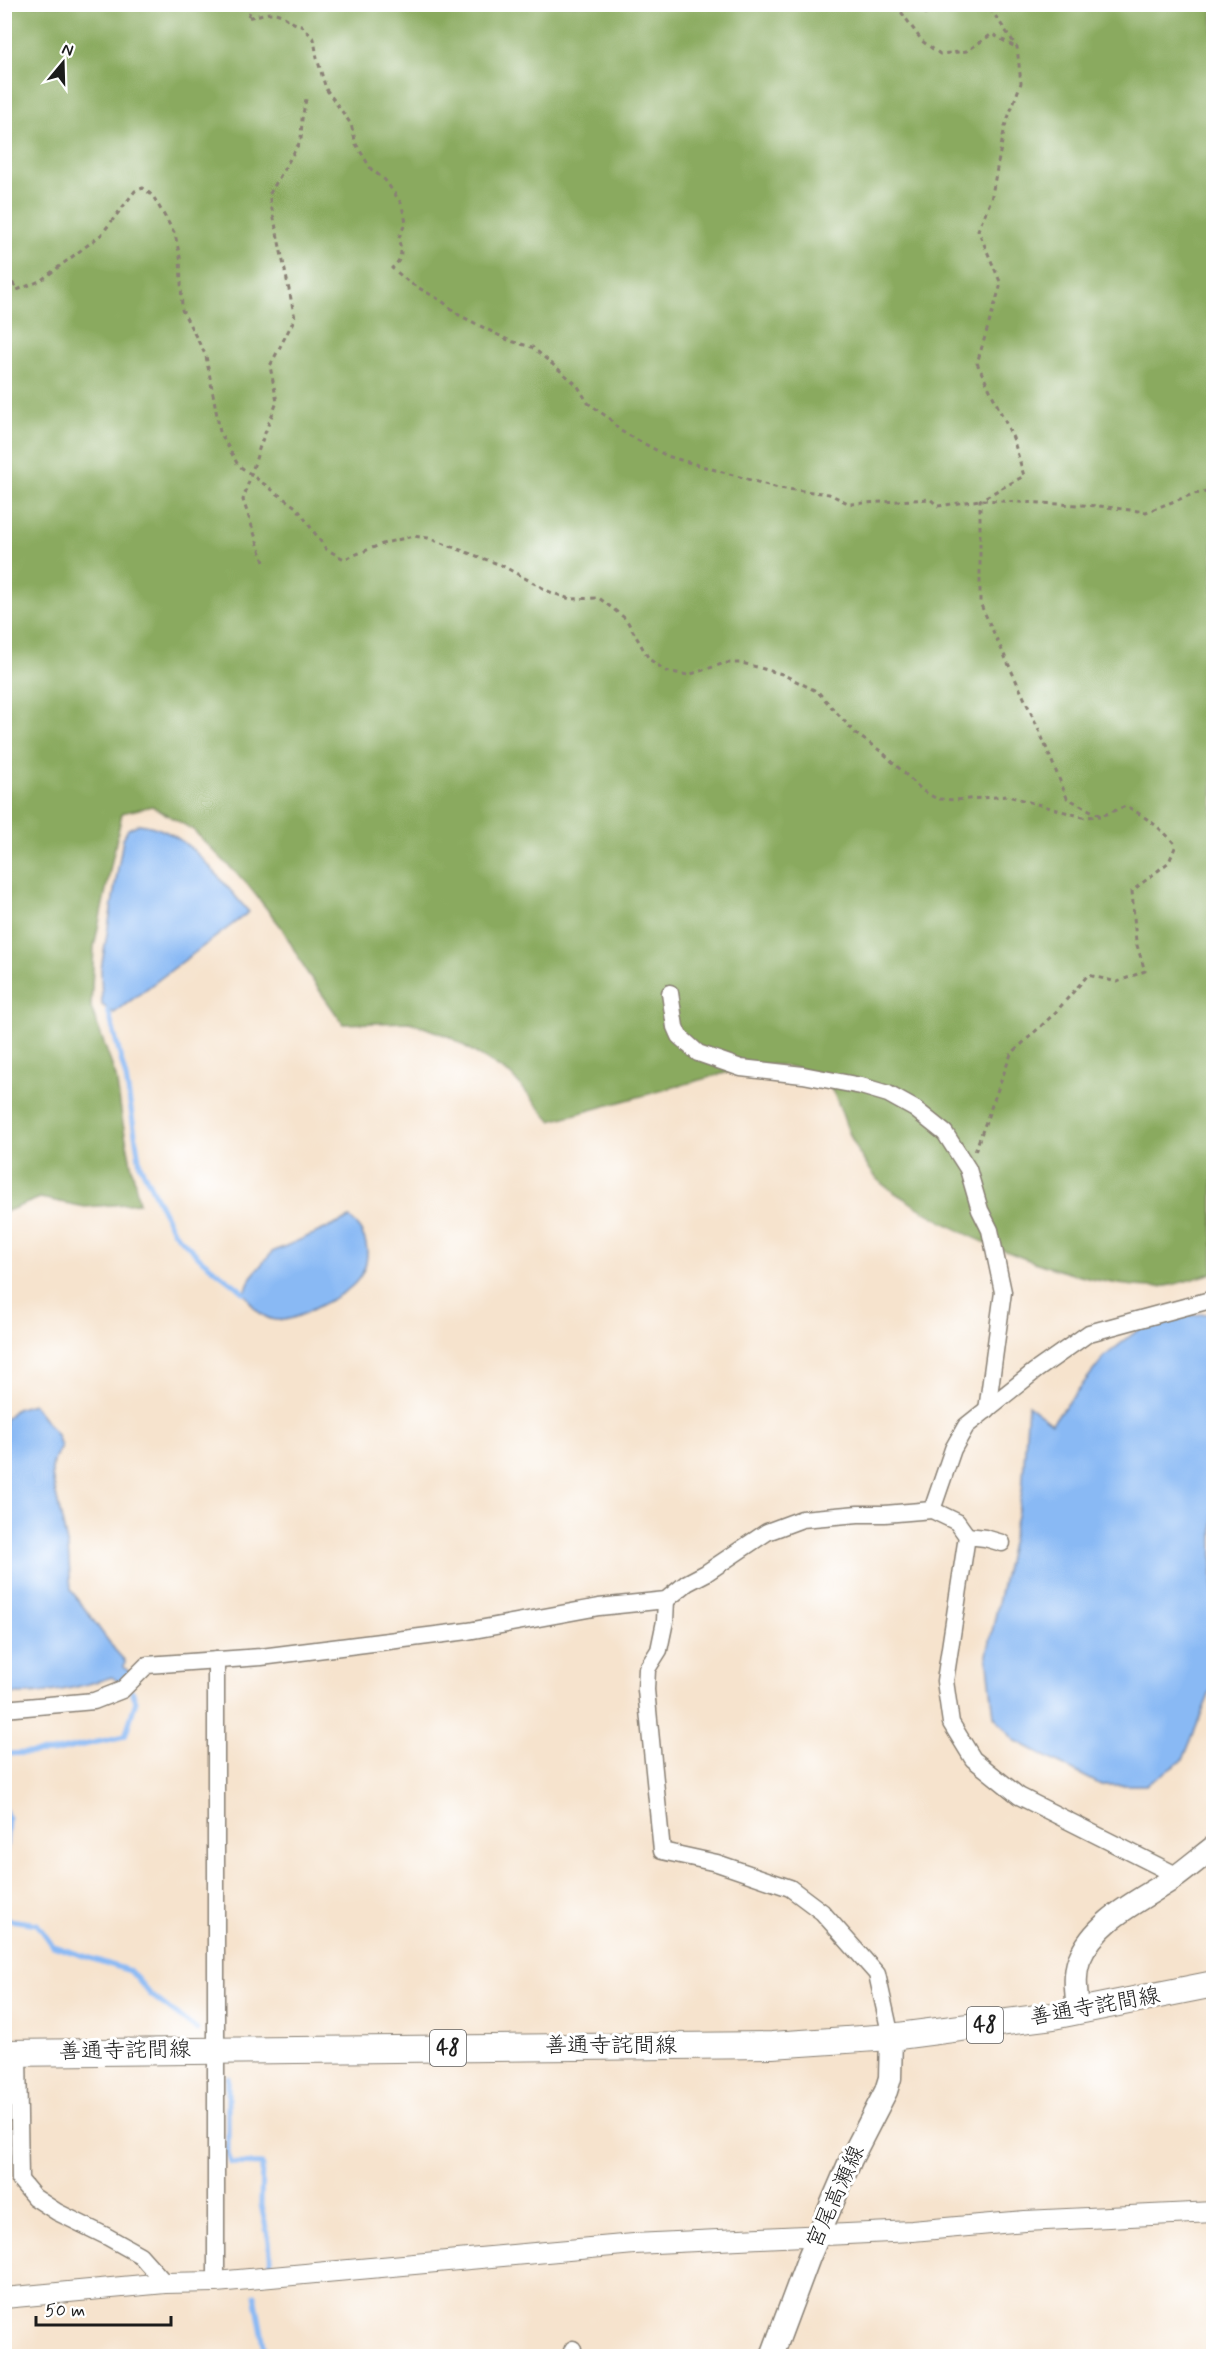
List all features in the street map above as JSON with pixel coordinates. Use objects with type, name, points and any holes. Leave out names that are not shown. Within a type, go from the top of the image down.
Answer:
[{"type":"main road","points":[[1078,2011],[1077,1970],[1079,1961],[1092,1938],[1111,1918],[1178,1876],[1214,1847]]},
{"type":"main road","name":"善通寺詫間線","points":[[11,2053],[772,2045],[891,2037],[1078,2011],[1214,1984]]},
{"type":"main road","name":"宮尾高瀬線","points":[[772,2356],[818,2235],[851,2159],[886,2091],[890,2078],[891,2037]]},
{"type":"street","points":[[670,993],[675,1027],[679,1036],[698,1053],[741,1068],[803,1075],[861,1086],[888,1094],[915,1109],[945,1133],[968,1169],[980,1210],[990,1230],[1003,1292],[987,1410]]},
{"type":"street","points":[[932,1510],[953,1449],[966,1426],[1035,1371],[1089,1333],[1150,1314],[1214,1299]]},
{"type":"street","points":[[4,1709],[94,1701],[122,1690],[147,1665],[261,1657],[468,1631],[599,1607],[666,1600],[687,1583],[767,1532],[802,1519],[932,1510],[957,1522],[968,1536],[1002,1543]]},
{"type":"street","points":[[968,1536],[945,1681],[951,1723],[973,1759],[1019,1797],[1178,1876]]},
{"type":"street","points":[[666,1600],[665,1621],[659,1650],[647,1669],[646,1690],[662,1851],[717,1863],[790,1888],[822,1911],[878,1974],[891,2037]]},
{"type":"street","points":[[216,1660],[216,2282]]},
{"type":"street","points":[[11,2053],[20,2180],[34,2197],[57,2212],[140,2255],[165,2283]]},
{"type":"street","points":[[4,2298],[165,2283],[216,2282],[634,2244],[1214,2212]]},
{"type":"path","points":[[254,4],[247,18],[270,13],[280,14],[292,24],[301,25],[314,39],[326,89],[351,124],[356,144],[370,169],[386,180],[401,203],[406,222],[398,239],[402,249],[399,262],[392,268],[410,283],[442,301],[459,315],[510,340],[532,347],[577,385],[588,403],[610,418],[619,430],[667,456],[778,488],[829,494],[850,504],[930,499],[938,506],[980,500],[1099,506],[1146,512],[1193,494],[1214,491]]},
{"type":"path","points":[[900,4],[899,9],[922,41],[940,54],[967,51],[992,34],[1017,48]]},
{"type":"path","points":[[918,4],[929,17]]},
{"type":"path","points":[[980,500],[1024,476],[1013,438],[977,363],[1001,284],[978,230],[991,200],[1005,126],[1021,84],[1017,48],[987,4]]},
{"type":"path","points":[[264,562],[243,500],[277,402],[270,366],[295,318],[269,195],[301,140],[306,99]]},
{"type":"path","points":[[4,284],[12,282],[17,290],[40,281],[101,235],[135,191],[143,188],[153,196],[176,234],[180,256],[182,310],[206,356],[220,432],[238,465],[297,508],[326,549],[344,559],[385,543],[413,536],[428,538],[501,564],[550,592],[570,599],[599,598],[626,619],[649,659],[666,671],[688,675],[725,663],[734,663],[782,674],[818,692],[856,734],[882,752],[923,791],[937,799],[956,800],[1008,796],[1083,817],[1101,816],[1126,806],[1148,817],[1164,831],[1176,846],[1169,862],[1132,891],[1136,942],[1145,971],[1117,982],[1088,975],[1054,1014],[1011,1054],[968,1169]]},
{"type":"path","points":[[980,500],[980,603],[1039,730],[1067,798],[1101,816]]},
{"type":"green space","points":[[5,5],[1213,5],[1213,1273],[1166,1286],[1121,1284],[1090,1278],[1023,1258],[959,1230],[930,1215],[878,1180],[855,1146],[834,1094],[825,1082],[811,1073],[789,1067],[758,1064],[551,1121],[511,1075],[450,1037],[410,1022],[343,1024],[306,971],[282,928],[247,884],[192,829],[152,806],[122,813],[94,947],[91,1007],[116,1077],[139,1203],[85,1207],[40,1198],[5,1212]]},
{"type":"water","points":[[139,824],[157,828],[187,845],[201,857],[249,912],[114,1013],[102,1005],[101,969],[123,839],[128,829]]},
{"type":"water","points":[[350,1218],[363,1234],[367,1252],[363,1271],[351,1287],[335,1298],[286,1320],[273,1319],[256,1310],[245,1293],[251,1277],[272,1252]]},
{"type":"water","points":[[1213,1313],[1213,1685],[1183,1760],[1146,1785],[1101,1785],[1014,1740],[994,1716],[987,1655],[1022,1492],[1028,1405],[1052,1423],[1105,1356],[1152,1319]]},
{"type":"water","points":[[33,1404],[57,1435],[61,1446],[52,1465],[52,1476],[68,1548],[71,1590],[125,1661],[124,1667],[132,1675],[121,1684],[112,1677],[59,1691],[32,1694],[5,1693],[5,1419],[16,1409]]},
{"type":"waterway","points":[[108,1010],[126,1078],[140,1165],[173,1231],[202,1260],[245,1293]]},
{"type":"waterway","points":[[4,1754],[52,1752],[125,1736],[136,1701],[132,1691]]},
{"type":"waterway","points":[[4,1807],[8,1818],[4,1874]]},
{"type":"waterway","points":[[4,1916],[10,1920],[37,1924],[53,1946],[130,1971],[151,1995],[197,2030]]},
{"type":"waterway","points":[[228,2078],[228,2153],[231,2163],[262,2164],[261,2205],[269,2241],[271,2267]]},
{"type":"waterway","points":[[255,2295],[266,2356]]}]
